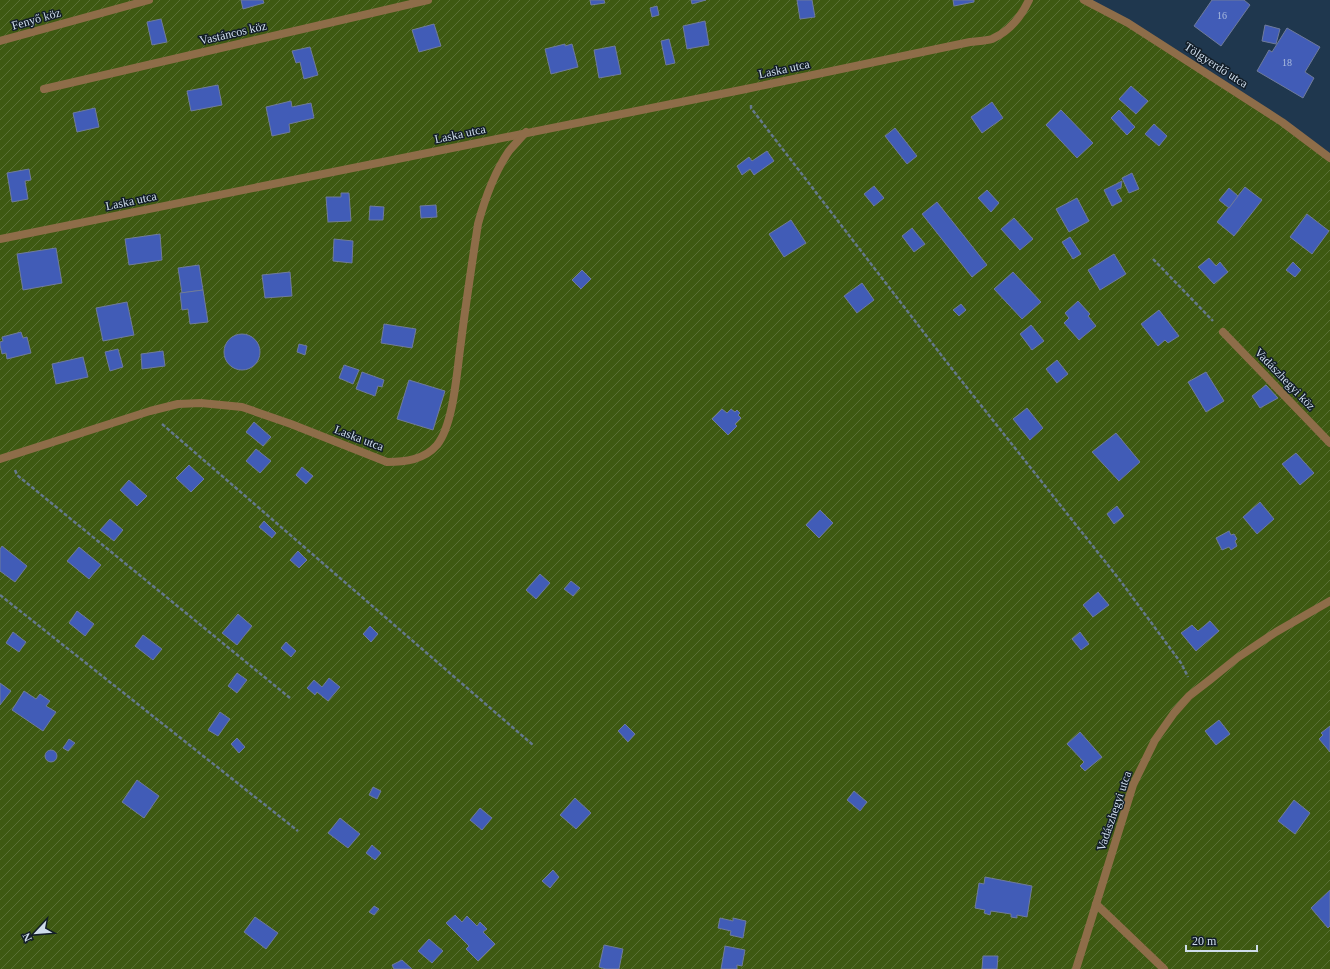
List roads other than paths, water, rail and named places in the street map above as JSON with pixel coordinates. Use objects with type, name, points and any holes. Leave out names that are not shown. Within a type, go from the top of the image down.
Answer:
[{"type":"street","name":"Fenyő köz","points":[[0,41],[149,0]]},
{"type":"street","name":"Vastáncos köz","points":[[44,90],[428,0]]},
{"type":"street","name":"Laska utca","points":[[0,240],[526,132],[991,39],[1011,28],[1023,12],[1029,0]]},
{"type":"street","name":"Tölgyerdő utca","points":[[1084,0],[1135,27],[1282,122],[1330,158]]},
{"type":"street","name":"Laska utca","points":[[0,460],[150,411],[178,404],[201,403],[242,407],[291,424],[387,462],[403,462],[422,457],[436,445],[444,434],[452,402],[478,224],[486,196],[496,173],[509,151],[526,132]]},
{"type":"street","name":"Vadászhegyi köz","points":[[1223,332],[1330,443]]},
{"type":"street","name":"Vadászhegyi utca","points":[[1076,969],[1133,785],[1155,740],[1174,713],[1194,692],[1237,658],[1276,632],[1330,601]]},
{"type":"street","points":[[1096,904],[1164,969]]}]
